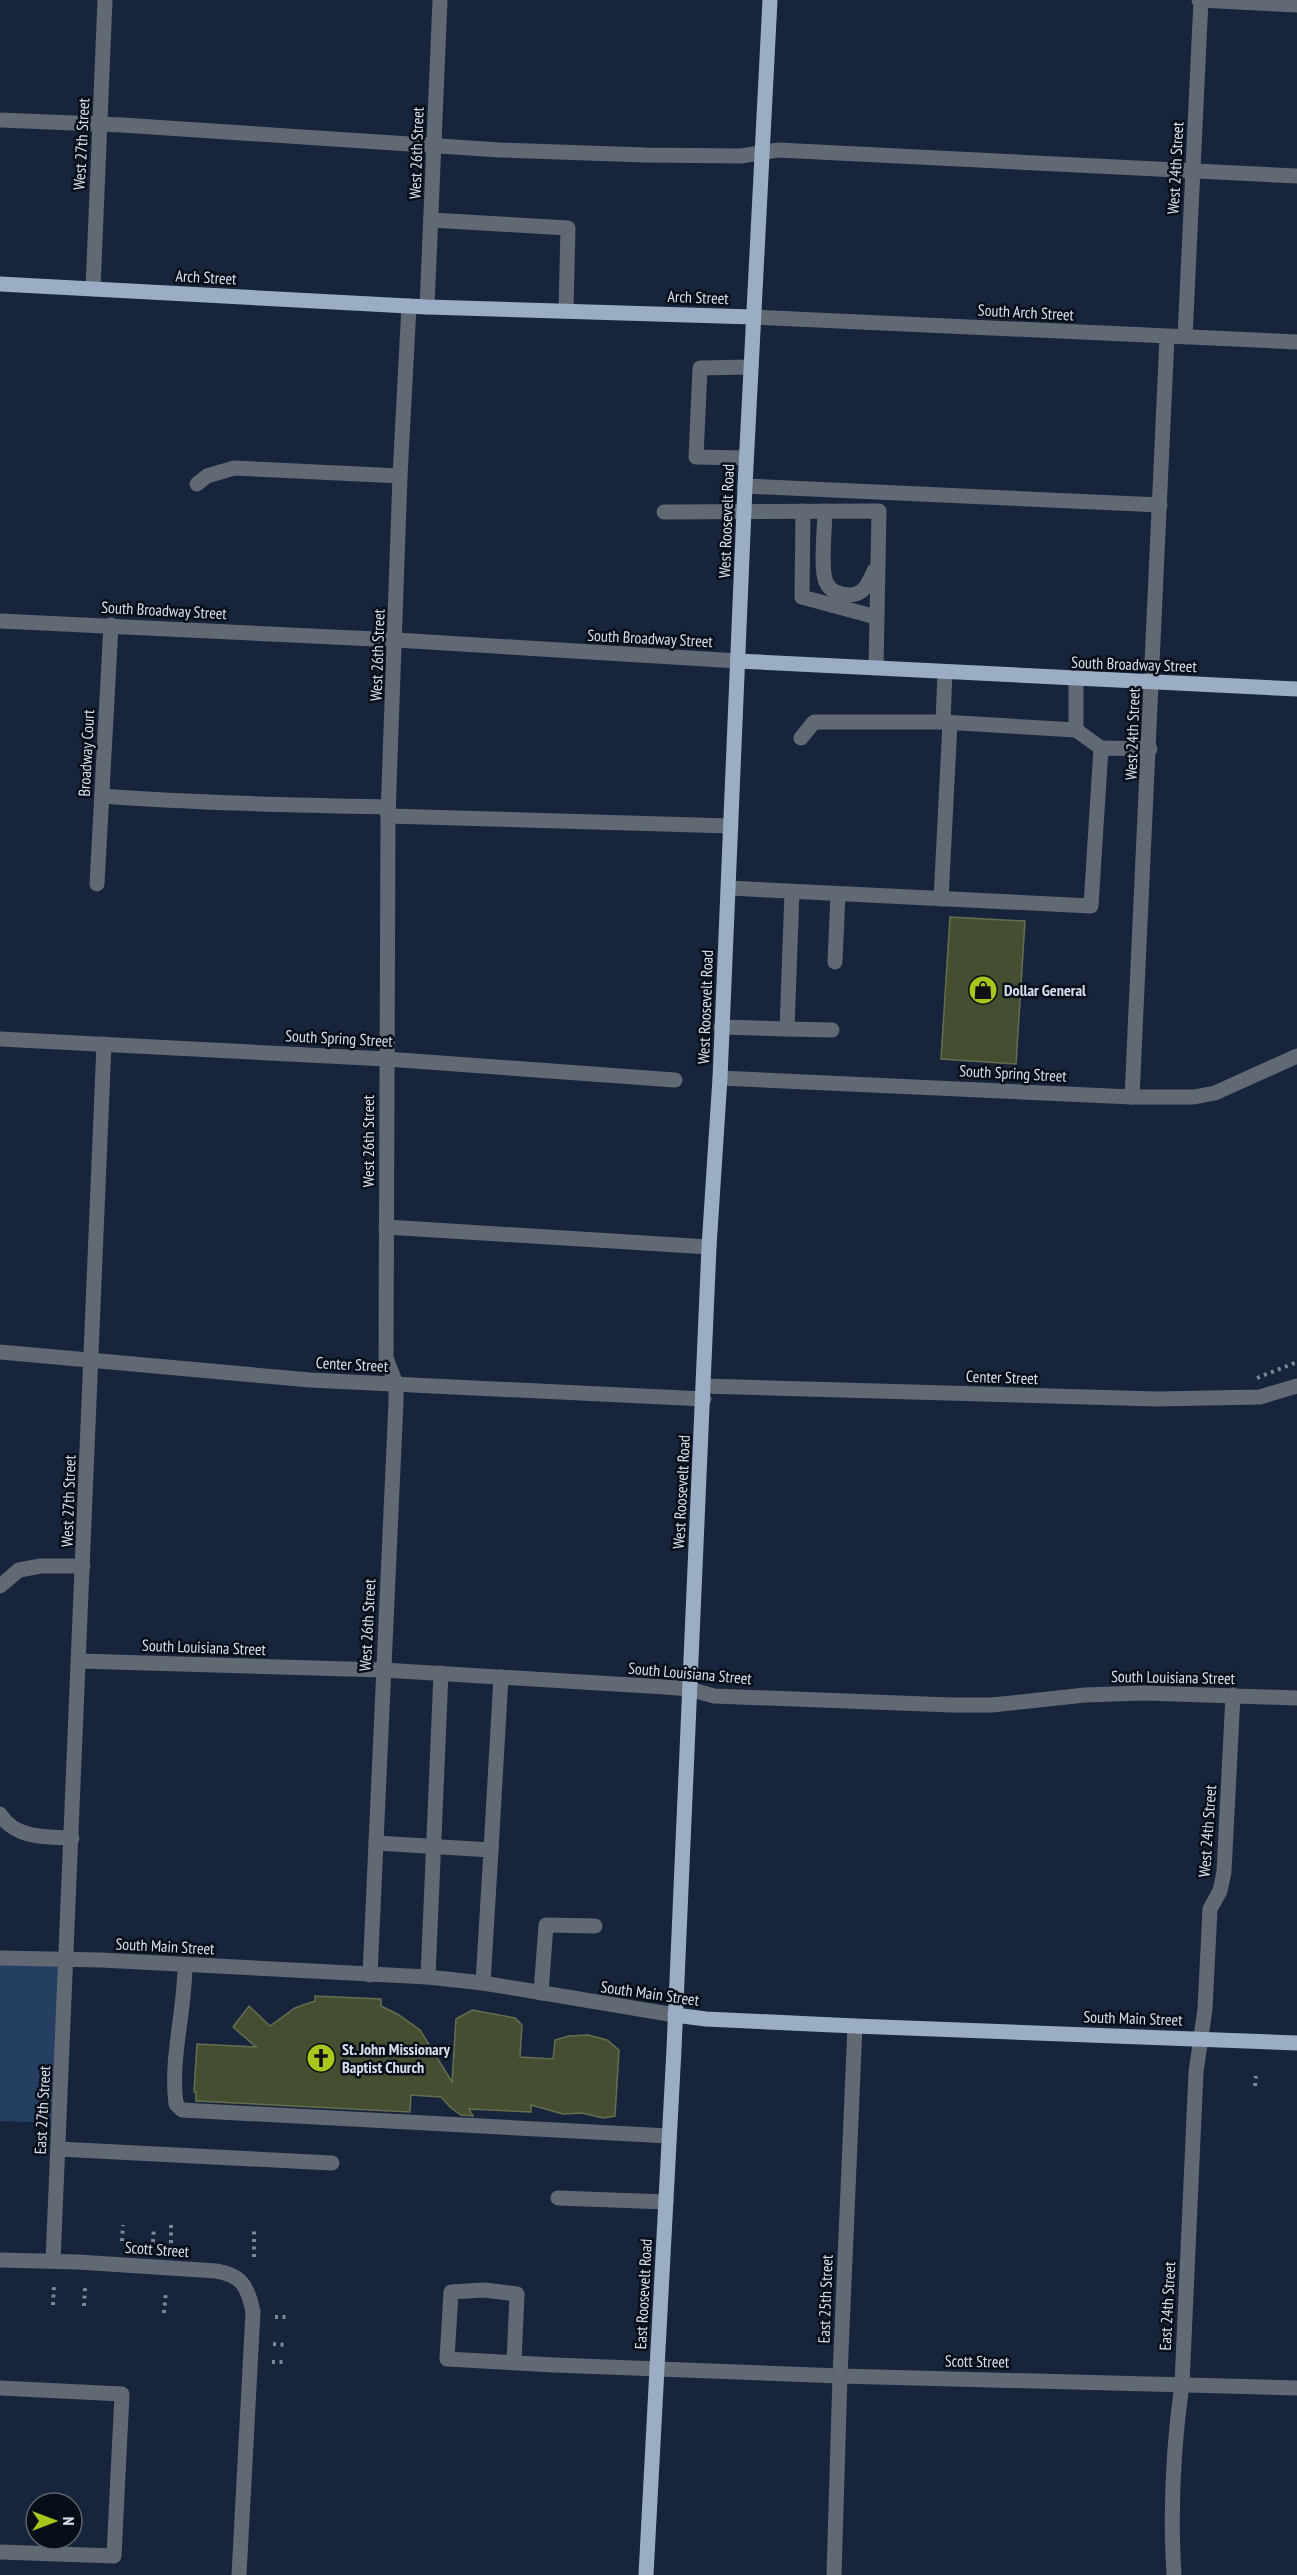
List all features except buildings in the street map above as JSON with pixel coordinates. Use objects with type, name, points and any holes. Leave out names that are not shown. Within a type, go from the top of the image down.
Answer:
[{"type":"main road","name":"West Roosevelt Road","points":[[675,2015],[709,1247],[729,888],[746,458],[770,0]]},
{"type":"main road","name":"Arch Street","points":[[0,284],[409,306]]},
{"type":"main road","points":[[409,306],[427,307]]},
{"type":"main road","name":"Arch Street","points":[[427,307],[753,317]]},
{"type":"main road","name":"South Broadway Street","points":[[738,661],[1076,680],[1297,689]]},
{"type":"main road","name":"South Main Street","points":[[675,2015],[706,2019],[855,2026],[1297,2043]]},
{"type":"main road","name":"East Roosevelt Road","points":[[646,2575],[675,2015]]},
{"type":"street","name":"West 27th Street","points":[[93,289],[105,0]]},
{"type":"street","name":"West 26th Street","points":[[427,307],[440,0]]},
{"type":"street","points":[[1200,0],[1297,5]]},
{"type":"street","name":"West 24th Street","points":[[1185,337],[1200,0]]},
{"type":"street","points":[[0,120],[99,124],[434,146],[645,155],[762,154],[783,151],[1297,176]]},
{"type":"street","points":[[431,220],[568,228],[566,311]]},
{"type":"street","name":"West 26th Street","points":[[370,1975],[396,1384],[386,1358],[388,812],[396,640],[400,476],[409,306]]},
{"type":"street","name":"South Arch Street","points":[[753,317],[1297,342]]},
{"type":"street","name":"West 24th Street","points":[[1132,1097],[1150,749],[1167,337]]},
{"type":"street","points":[[746,458],[696,457],[699,379],[700,368],[751,367]]},
{"type":"street","points":[[197,484],[207,476],[234,468],[400,476]]},
{"type":"street","points":[[745,486],[1160,505]]},
{"type":"street","points":[[876,668],[879,492]]},
{"type":"street","points":[[825,510],[825,581],[834,591],[842,595],[855,595],[868,586],[874,570],[876,540],[880,530]]},
{"type":"street","points":[[663,512],[879,510]]},
{"type":"street","points":[[803,511],[802,597],[876,616]]},
{"type":"street","name":"South Broadway Street","points":[[0,621],[396,640],[738,661]]},
{"type":"street","name":"Broadway Court","points":[[97,884],[111,625]]},
{"type":"street","points":[[941,899],[946,723],[945,672]]},
{"type":"street","points":[[1076,680],[1076,730]]},
{"type":"street","points":[[801,738],[814,722],[946,723],[1076,730],[1101,748],[1150,749]]},
{"type":"street","points":[[729,888],[1091,906],[1101,748]]},
{"type":"street","points":[[102,796],[181,802],[243,801],[388,812],[731,826]]},
{"type":"street","points":[[787,1029],[792,892]]},
{"type":"street","points":[[836,962],[838,894]]},
{"type":"street","points":[[721,1027],[832,1030]]},
{"type":"street","name":"South Spring Street","points":[[0,1040],[386,1059],[675,1080]]},
{"type":"street","name":"West 27th Street","points":[[66,1960],[104,1044]]},
{"type":"street","name":"South Spring Street","points":[[720,1078],[1132,1097],[1194,1097],[1215,1093],[1297,1056]]},
{"type":"street","points":[[386,1227],[709,1247]]},
{"type":"street","name":"Center Street","points":[[0,1352],[310,1380],[704,1393],[1157,1400],[1260,1398],[1297,1386]]},
{"type":"street","points":[[0,1586],[19,1570],[41,1566],[83,1566]]},
{"type":"street","name":"South Louisiana Street","points":[[79,1661],[383,1670],[689,1689],[714,1696],[951,1705],[992,1705],[1084,1695],[1144,1693],[1297,1698]]},
{"type":"street","points":[[428,1977],[441,1673]]},
{"type":"street","points":[[483,1983],[501,1677]]},
{"type":"street","name":"West 24th Street","points":[[1199,2039],[1204,2009],[1210,1909],[1220,1891],[1224,1872],[1233,1695]]},
{"type":"street","points":[[0,1814],[4,1821],[29,1836],[72,1838]]},
{"type":"street","points":[[376,1842],[491,1850]]},
{"type":"street","points":[[541,1993],[546,1925],[595,1926]]},
{"type":"street","name":"South Main Street","points":[[0,1958],[428,1977],[483,1983],[675,2015]]},
{"type":"street","name":"East 27th Street","points":[[53,2261],[66,1960]]},
{"type":"street","points":[[185,1965],[185,1988],[175,2076],[176,2104],[183,2110],[669,2136]]},
{"type":"street","name":"East 25th Street","points":[[834,2575],[855,2026]]},
{"type":"street","name":"East 24th Street","points":[[1174,2575],[1170,2531],[1176,2429],[1182,2384],[1199,2039]]},
{"type":"street","points":[[58,2149],[332,2163]]},
{"type":"street","points":[[558,2198],[666,2202]]},
{"type":"street","name":"Scott Street","points":[[0,2260],[53,2261],[230,2273],[242,2282],[250,2296],[253,2312],[239,2575]]},
{"type":"street","name":"Scott Street","points":[[514,2362],[517,2294],[484,2290],[452,2292],[447,2358],[514,2362],[657,2369],[840,2376],[1297,2388]]},
{"type":"street","points":[[0,2388],[123,2394],[114,2556],[0,2552]]},
{"type":"path","points":[[1254,1379],[1297,1362]]},
{"type":"path","points":[[1255,2086],[1256,2076]]},
{"type":"path","points":[[123,2225],[123,2241]]},
{"type":"path","points":[[171,2225],[171,2243]]},
{"type":"path","points":[[153,2242],[154,2228]]},
{"type":"path","points":[[254,2229],[254,2257]]},
{"type":"path","points":[[53,2305],[54,2286]]},
{"type":"path","points":[[84,2306],[85,2288]]},
{"type":"path","points":[[164,2313],[166,2291]]},
{"type":"path","points":[[274,2317],[290,2317]]},
{"type":"path","points":[[273,2344],[288,2345]]},
{"type":"path","points":[[273,2362],[287,2362]]},
{"type":"shaded area","points":[[0,1958],[66,1960],[59,2123],[0,2121]]},
{"type":"place","name":"Dollar General","points":[[983,990]]},
{"type":"place","name":"St. John Missionary Baptist Church","points":[[321,2058]]}]
